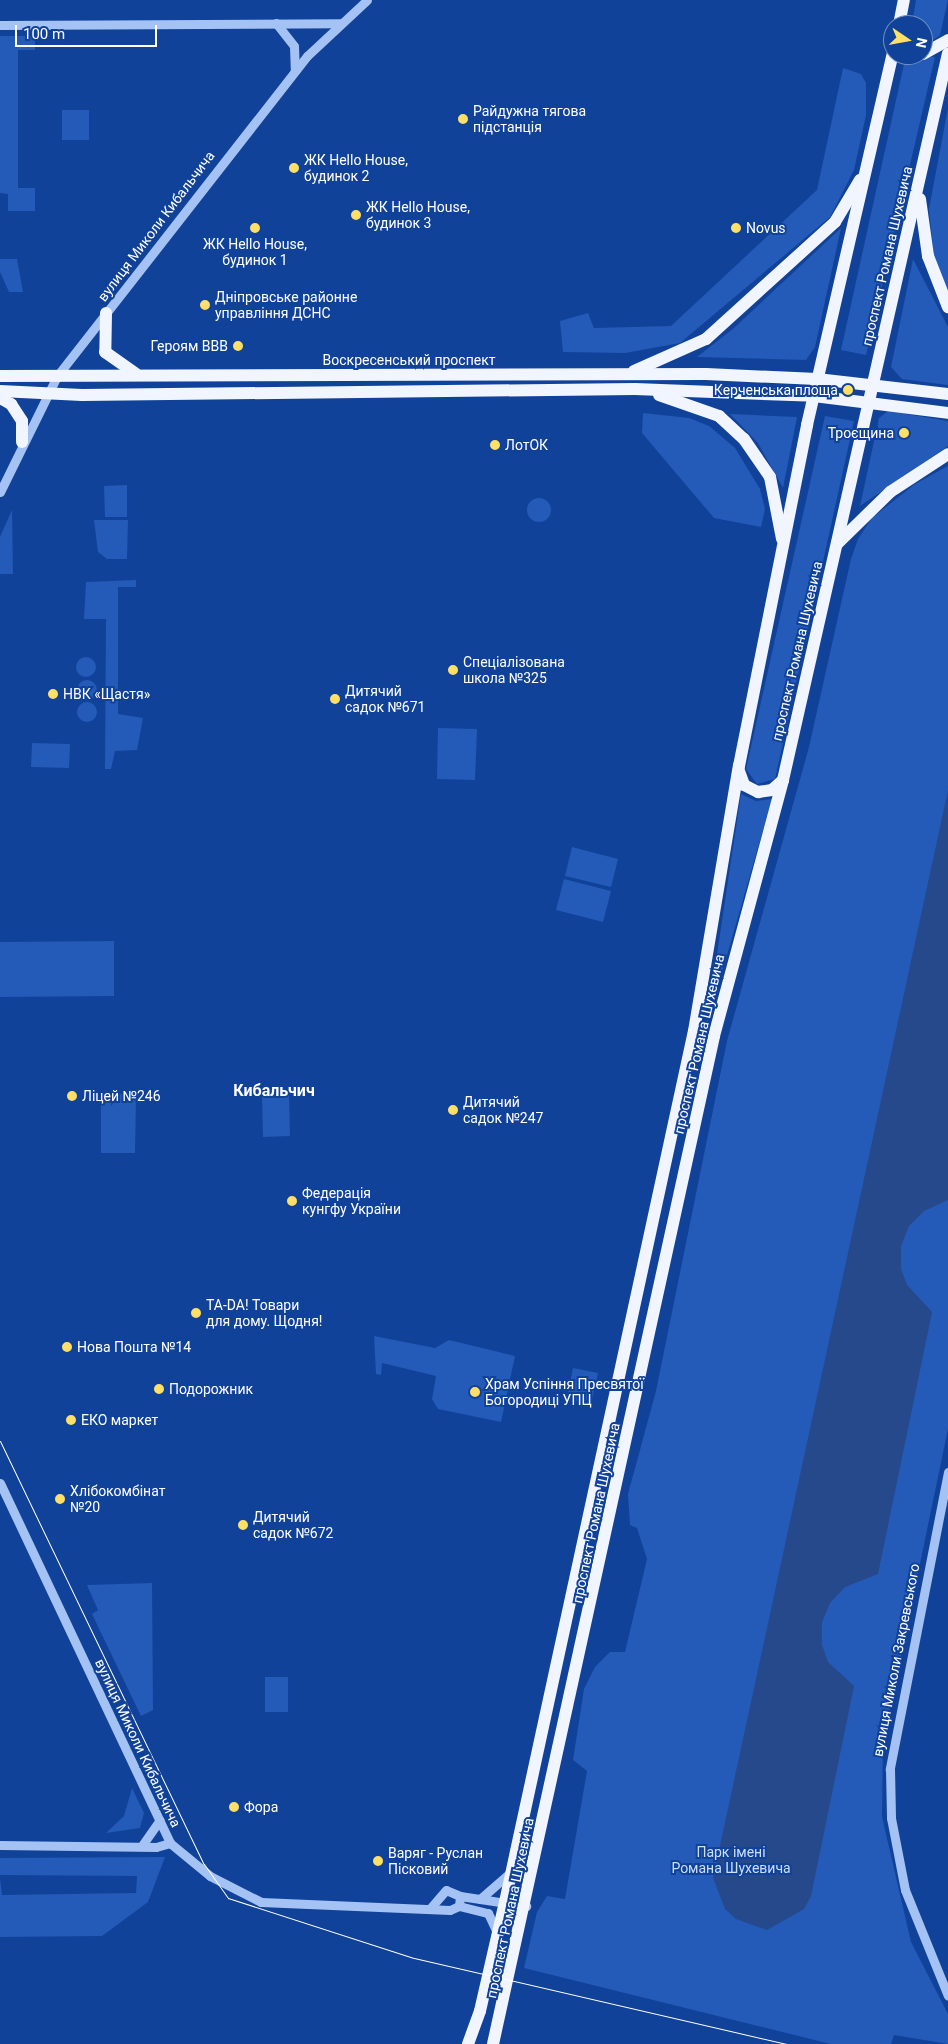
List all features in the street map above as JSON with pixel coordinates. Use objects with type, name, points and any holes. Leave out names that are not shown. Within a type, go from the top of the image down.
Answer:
[{"type":"main road","points":[[901,15],[904,0]]},
{"type":"main road","points":[[933,48],[948,40]]},
{"type":"main road","name":"проспект Романа Шухевича","points":[[493,2044],[526,1906],[714,1036],[783,780],[948,53]]},
{"type":"main road","name":"проспект Романа Шухевича","points":[[468,2044],[498,1935],[692,1041],[739,766],[784,552],[817,379],[868,167],[890,65]]},
{"type":"main road","points":[[622,375],[681,354],[706,339],[834,222],[868,167]]},
{"type":"main road","points":[[920,175],[920,211],[928,256],[948,307]]},
{"type":"main road","points":[[106,313],[105,352],[136,374]]},
{"type":"main road","name":"Воскресенський проспект","points":[[0,376],[136,374],[622,375],[817,379]]},
{"type":"main road","points":[[817,379],[948,394]]},
{"type":"main road","points":[[635,389],[696,404],[718,416],[744,439],[763,465],[777,499],[784,552]]},
{"type":"main road","points":[[0,391],[635,389],[870,400],[948,413]]},
{"type":"main road","points":[[0,398],[11,404],[22,421],[22,442]]},
{"type":"main road","points":[[836,545],[890,492],[948,454]]},
{"type":"main road","points":[[739,766],[744,785],[758,792],[772,790],[783,780]]},
{"type":"street","name":"вулиця Миколи Кибальчича","points":[[0,492],[22,442],[57,376],[295,71],[340,23],[366,0]]},
{"type":"street","points":[[276,23],[294,46],[295,71]]},
{"type":"street","points":[[0,25],[340,23]]},
{"type":"street","name":"вулиця Миколи Закревського","points":[[948,1472],[890,1769],[891,1818],[905,1890],[948,1996]]},
{"type":"street","name":"вулиця Миколи Кибальчича","points":[[0,1484],[170,1843],[210,1876],[260,1902],[302,1907],[446,1908],[459,1906]]},
{"type":"street","points":[[143,1844],[160,1820]]},
{"type":"street","points":[[151,1833],[156,1847]]},
{"type":"street","points":[[0,1844],[143,1844],[156,1847],[170,1843]]},
{"type":"street","points":[[480,1899],[501,1884],[513,1866]]},
{"type":"street","points":[[431,1907],[442,1895],[452,1889],[460,1896],[526,1906]]},
{"type":"street","points":[[442,1895],[446,1908]]},
{"type":"street","points":[[460,1896],[459,1906],[488,1913],[498,1935]]},
{"type":"green space","points":[[916,0],[948,0],[940,35],[933,40],[933,15],[914,15]]},
{"type":"green space","points":[[0,36],[35,36],[35,50],[18,50],[18,188],[35,188],[35,211],[8,211],[8,194],[0,193]]},
{"type":"green space","points":[[933,57],[935,57],[866,355],[841,350],[904,65],[933,65]]},
{"type":"green space","points":[[843,68],[861,74],[866,83],[866,115],[854,170],[830,217],[680,343],[625,353],[563,352],[560,321],[588,313],[594,328],[671,326],[817,190]]},
{"type":"green space","points":[[948,108],[948,290],[934,258],[929,209]]},
{"type":"green space","points":[[62,110],[89,110],[89,140],[62,140]]},
{"type":"green space","points":[[841,228],[815,347],[806,360],[697,357],[734,328]]},
{"type":"green space","points":[[0,259],[17,259],[23,292],[9,292],[0,272]]},
{"type":"green space","points":[[913,259],[948,327],[948,385],[902,379],[891,367]]},
{"type":"green space","points":[[888,411],[948,421],[948,446],[860,506],[879,418]]},
{"type":"green space","points":[[643,413],[689,418],[709,426],[735,448],[760,489],[765,509],[761,527],[714,518],[642,433]]},
{"type":"green space","points":[[730,414],[797,417],[783,488],[758,443]]},
{"type":"green space","points":[[825,416],[854,421],[775,779],[757,784],[746,769]]},
{"type":"green space","name":"Парк імені Романа Шухевича","points":[[948,466],[948,1429],[883,1742],[882,1817],[911,1942],[948,2014],[948,2044],[894,2035],[891,2044],[831,2044],[524,1968],[537,1912],[547,1896],[565,1899],[587,1771],[573,1760],[584,1689],[595,1667],[610,1652],[625,1652],[647,1559],[637,1528],[630,1525],[628,1494],[656,1391],[727,1041],[809,747],[851,559],[858,539],[872,518],[915,484]]},
{"type":"green space","points":[[127,485],[127,517],[105,517],[104,486]]},
{"type":"green space","points":[[539,498],[544,499],[550,505],[550,515],[544,521],[539,522],[534,521],[528,515],[527,510],[528,505],[534,499]]},
{"type":"green space","points":[[12,510],[13,574],[0,574],[0,537]]},
{"type":"green space","points":[[94,520],[128,520],[127,559],[107,559],[98,552]]},
{"type":"green space","points":[[136,580],[136,587],[118,587],[118,714],[143,718],[137,750],[115,751],[111,769],[105,769],[106,619],[84,619],[86,582]]},
{"type":"green space","points":[[86,657],[93,660],[96,667],[93,674],[86,677],[79,674],[76,667],[79,660]]},
{"type":"green space","points":[[87,680],[94,683],[97,690],[94,697],[87,700],[80,697],[77,690],[80,683]]},
{"type":"green space","points":[[87,702],[94,705],[97,712],[94,719],[87,722],[80,719],[77,712],[80,705]]},
{"type":"green space","points":[[438,728],[477,729],[475,780],[437,779]]},
{"type":"green space","points":[[32,743],[70,744],[69,768],[31,767]]},
{"type":"green space","points":[[741,794],[756,801],[772,799],[706,1028]]},
{"type":"green space","points":[[572,847],[618,859],[611,887],[565,876]]},
{"type":"green space","points":[[564,879],[611,891],[603,922],[556,910]]},
{"type":"green space","points":[[114,941],[114,996],[0,997],[0,942]]},
{"type":"green space","points":[[101,1094],[136,1094],[135,1153],[101,1153]]},
{"type":"green space","points":[[289,1095],[290,1136],[263,1137],[262,1096]]},
{"type":"green space","points":[[374,1336],[435,1348],[449,1340],[515,1356],[501,1422],[438,1409],[432,1399],[436,1376],[382,1363],[381,1375],[376,1374]]},
{"type":"green space","points":[[573,1368],[598,1373],[592,1400],[566,1402]]},
{"type":"green space","points":[[152,1583],[153,1710],[141,1716],[92,1614],[98,1610],[87,1585]]},
{"type":"green space","points":[[265,1677],[288,1677],[288,1712],[265,1712]]},
{"type":"green space","points":[[132,1788],[144,1813],[140,1828],[106,1833],[124,1816]]},
{"type":"green space","points":[[165,1857],[148,1902],[102,1936],[0,1937],[0,1878],[2,1895],[136,1893],[137,1876],[0,1875],[0,1858]]},
{"type":"shaded area","points":[[948,790],[948,1200],[924,1211],[909,1226],[901,1246],[901,1269],[907,1285],[932,1312],[878,1574],[845,1587],[830,1603],[822,1622],[822,1645],[828,1662],[854,1686],[811,1896],[804,1909],[767,1930],[736,1919],[725,1909],[713,1878]]},
{"type":"tram line","points":[[0,1441],[204,1864],[228,1898],[414,1958],[787,2044]]},
{"type":"place","name":"Райдужна тягова пiдстанцiя","points":[[463,119]]},
{"type":"place","name":"ЖК Hello House, будинок 2","points":[[294,168]]},
{"type":"place","name":"ЖК Hello House, будинок 3","points":[[356,215]]},
{"type":"place","name":"ЖК Hello House, будинок 1","points":[[255,228]]},
{"type":"place","name":"Novus","points":[[736,228]]},
{"type":"place","name":"Дніпровське районне управління ДСНС","points":[[205,305]]},
{"type":"place","name":"Героям ВВВ","points":[[238,346]]},
{"type":"place","name":"Керченська площа","points":[[848,390]]},
{"type":"place","name":"Троєщина","points":[[904,433]]},
{"type":"place","name":"ЛотОК","points":[[495,445]]},
{"type":"place","name":"Спеціалізована школа №325","points":[[453,670]]},
{"type":"place","name":"НВК «Щастя»","points":[[53,694]]},
{"type":"place","name":"Дитячий садок №671","points":[[335,699]]},
{"type":"place","name":"Ліцей №246","points":[[72,1096]]},
{"type":"place","name":"Дитячий садок №247","points":[[453,1110]]},
{"type":"place","name":"Федерація кунгфу України","points":[[292,1201]]},
{"type":"place","name":"TA-DA! Товари для дому. Щодня!","points":[[196,1313]]},
{"type":"place","name":"Нова Пошта №14","points":[[67,1347]]},
{"type":"place","name":"Подорожник","points":[[159,1389]]},
{"type":"place","name":"Храм Успіння Пресвятої Богородиці УПЦ","points":[[475,1392]]},
{"type":"place","name":"ЕКО маркет","points":[[71,1420]]},
{"type":"place","name":"Хлібокомбінат №20","points":[[60,1499]]},
{"type":"place","name":"Дитячий садок №672","points":[[243,1525]]},
{"type":"place","name":"Фора","points":[[234,1807]]},
{"type":"place","name":"Варяг - Руслан Пісковий","points":[[378,1861]]},
{"type":"district","name":"Кибальчич","points":[[274,1091]]}]
